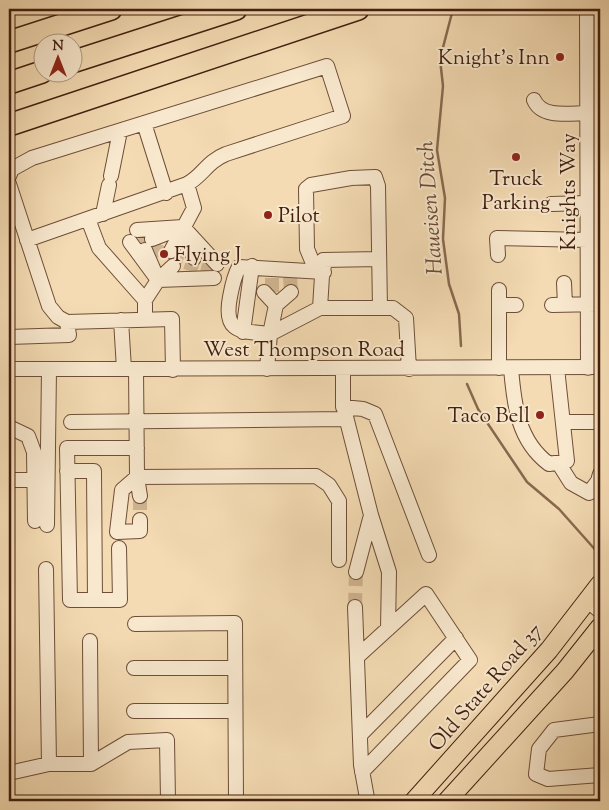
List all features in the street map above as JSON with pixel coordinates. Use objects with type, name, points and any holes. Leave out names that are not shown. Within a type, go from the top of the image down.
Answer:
[{"type":"highway","points":[[9,28],[86,9]]},
{"type":"highway","points":[[9,42],[111,9]]},
{"type":"highway","points":[[82,59],[236,9]]},
{"type":"highway","points":[[9,125],[358,9]]},
{"type":"highway","points":[[9,83],[32,75]]},
{"type":"main road","name":"Old State Road 37","points":[[414,801],[543,658],[594,606],[600,584]]},
{"type":"main road","points":[[447,801],[565,671],[600,627]]},
{"type":"street","name":"Knights Way","points":[[587,16],[588,204],[592,238],[594,368]]},
{"type":"street","points":[[9,176],[12,169],[22,162],[327,66],[343,116],[214,159],[203,168],[196,179],[187,184],[166,193],[27,240]]},
{"type":"street","points":[[534,100],[537,106],[545,112],[587,113]]},
{"type":"street","points":[[144,123],[166,193]]},
{"type":"street","points":[[103,214],[120,131]]},
{"type":"street","points":[[324,269],[312,261],[307,249],[306,189],[311,185],[351,178],[374,177],[377,181],[380,308]]},
{"type":"street","points":[[9,184],[49,306],[58,317],[67,322],[172,319],[173,370]]},
{"type":"street","points":[[144,300],[174,256],[183,227],[194,208],[187,184]]},
{"type":"street","points":[[551,204],[588,204]]},
{"type":"street","points":[[88,219],[99,248],[144,300],[145,319]]},
{"type":"street","points":[[158,280],[174,256],[183,227]]},
{"type":"street","points":[[158,280],[174,256],[183,227]]},
{"type":"street","points":[[158,280],[174,256],[183,227]]},
{"type":"street","points":[[498,255],[497,238],[564,244],[592,238]]},
{"type":"street","points":[[320,308],[324,260],[379,259]]},
{"type":"street","points":[[324,269],[277,275],[252,266],[239,267],[234,275],[227,314],[233,327],[243,332],[270,334],[320,308],[394,308],[406,318],[410,368]]},
{"type":"street","points":[[564,283],[558,304],[594,304]]},
{"type":"street","points":[[499,290],[504,368],[517,418],[526,439],[537,455],[550,464],[559,464],[567,461],[557,368]]},
{"type":"street","points":[[268,369],[270,334],[277,295]]},
{"type":"street","points":[[499,305],[516,305]]},
{"type":"street","points":[[121,320],[137,421],[137,477],[140,496]]},
{"type":"street","points":[[9,337],[69,335],[67,322]]},
{"type":"street","points":[[343,368],[345,413],[371,515],[389,572],[388,629]]},
{"type":"street","name":"West Thompson Road","points":[[9,369],[594,368]]},
{"type":"street","points":[[9,427],[28,436],[34,452],[34,480],[41,523],[48,369]]},
{"type":"street","points":[[70,422],[345,413],[363,409],[375,414],[429,554]]},
{"type":"street","points":[[563,422],[600,422]]},
{"type":"street","points":[[119,548],[120,600],[70,600],[67,448],[137,448]]},
{"type":"street","points":[[559,464],[571,484],[589,493],[598,481],[600,474]]},
{"type":"street","points":[[67,472],[94,471],[94,600]]},
{"type":"street","points":[[140,520],[140,531],[117,532],[122,490],[137,477],[316,476],[329,485],[339,502],[339,560]]},
{"type":"street","points":[[9,480],[34,480]]},
{"type":"street","points":[[356,572],[371,515]]},
{"type":"street","points":[[46,569],[49,764]]},
{"type":"street","points":[[357,657],[426,594],[470,660],[362,772]]},
{"type":"street","points":[[355,607],[362,772],[367,798],[363,801]]},
{"type":"street","points":[[135,624],[234,623],[236,801]]},
{"type":"street","points":[[360,735],[456,638]]},
{"type":"street","points":[[90,642],[91,764]]},
{"type":"street","points":[[134,668],[235,668]]},
{"type":"street","points":[[134,711],[235,711]]},
{"type":"street","points":[[600,724],[554,730],[539,749],[536,774],[548,779],[600,774]]},
{"type":"street","points":[[9,773],[49,764],[91,764],[128,742],[168,740],[168,801]]},
{"type":"waterway","name":"Haueisen Ditch","points":[[453,9],[440,59],[443,86],[437,150],[445,198],[443,239],[449,284],[459,314],[461,346]]},
{"type":"waterway","name":"Haueisen Ditch","points":[[467,384],[478,409],[527,482],[559,509],[599,554]]},
{"type":"tunnel","points":[[137,246],[144,234]]},
{"type":"tunnel","points":[[152,254],[159,243]]},
{"type":"tunnel","points":[[173,266],[178,254]]},
{"type":"tunnel","points":[[190,271],[194,258]]},
{"type":"tunnel","points":[[206,276],[210,262]]},
{"type":"tunnel","points":[[290,277],[291,292]]},
{"type":"tunnel","points":[[272,278],[272,292]]},
{"type":"tunnel","points":[[140,496],[140,520]]},
{"type":"tunnel","points":[[355,607],[356,572]]},
{"type":"place","name":"Knight's Inn","points":[[560,57]]},
{"type":"place","name":"Truck Parking","points":[[516,157]]},
{"type":"place","name":"Pilot","points":[[268,215]]},
{"type":"place","name":"Flying J","points":[[164,254]]},
{"type":"place","name":"Taco Bell","points":[[540,415]]}]
